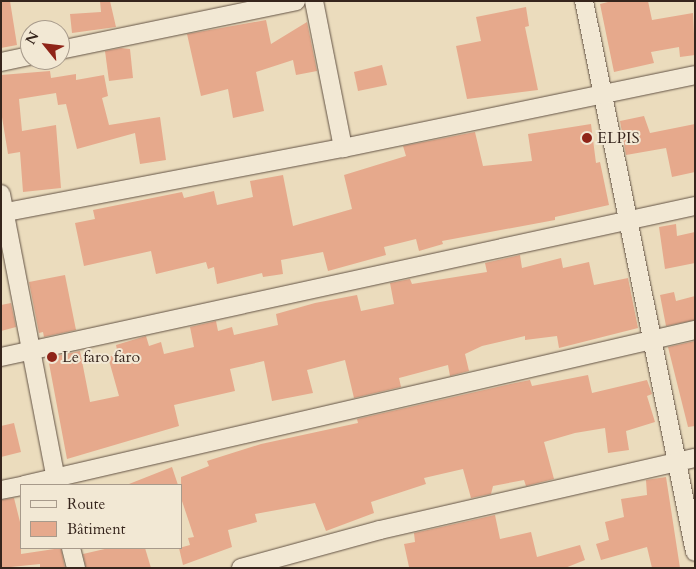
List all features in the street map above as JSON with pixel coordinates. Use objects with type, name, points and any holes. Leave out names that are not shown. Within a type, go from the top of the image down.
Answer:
[{"type":"street","points":[[70,48],[296,1]]},
{"type":"street","points":[[314,1],[343,148]]},
{"type":"street","points":[[584,1],[695,552]]},
{"type":"street","points":[[1,62],[20,58]]},
{"type":"street","points":[[3,213],[343,148],[602,92],[695,75]]},
{"type":"street","points":[[1,194],[3,213],[32,350],[56,482]]},
{"type":"street","points":[[1,357],[695,206]]},
{"type":"street","points":[[40,484],[56,482],[695,330]]},
{"type":"street","points":[[241,568],[380,530],[695,458]]},
{"type":"street","points":[[1,490],[20,487]]},
{"type":"street","points":[[71,549],[76,568]]},
{"type":"building","points":[[1,1],[10,1],[17,45],[1,48]]},
{"type":"building","points":[[100,1],[110,1],[116,27],[72,33],[70,14],[101,12]]},
{"type":"building","points":[[612,1],[648,1],[652,20],[693,13],[695,55],[680,57],[679,47],[651,52],[654,63],[614,72],[600,4]]},
{"type":"building","points":[[526,7],[529,26],[525,27],[538,90],[467,99],[456,46],[481,41],[476,17]]},
{"type":"building","points":[[266,20],[271,44],[307,22],[317,71],[296,75],[293,60],[256,72],[264,111],[233,118],[228,89],[201,96],[187,34]]},
{"type":"building","points":[[121,48],[130,49],[133,78],[109,81],[105,51]]},
{"type":"building","points":[[382,65],[387,85],[358,91],[354,72]]},
{"type":"building","points":[[50,71],[51,78],[76,74],[76,80],[104,75],[108,96],[102,98],[109,125],[160,117],[166,160],[140,164],[135,133],[77,149],[66,104],[58,105],[56,93],[19,99],[22,131],[56,125],[61,188],[23,192],[20,152],[8,154],[1,111],[1,75]]},
{"type":"building","points":[[644,116],[650,133],[695,124],[695,172],[672,177],[666,148],[626,155],[620,121]]},
{"type":"building","points":[[591,124],[596,163],[600,162],[609,205],[555,217],[555,220],[442,241],[443,244],[419,251],[416,239],[384,247],[386,255],[328,271],[323,252],[281,260],[283,274],[263,277],[262,273],[217,284],[214,267],[208,269],[206,262],[156,274],[151,251],[84,266],[75,223],[95,219],[93,210],[182,192],[184,198],[214,191],[217,205],[253,197],[250,181],[283,175],[293,226],[352,209],[344,175],[406,156],[403,146],[475,132],[483,166],[532,161],[528,134]]},
{"type":"building","points":[[676,224],[677,236],[695,232],[695,263],[665,269],[659,227]]},
{"type":"building","points":[[520,255],[522,268],[561,258],[563,268],[589,262],[594,285],[628,278],[638,328],[559,348],[557,336],[525,340],[525,336],[482,346],[465,354],[469,371],[450,376],[448,365],[399,378],[401,387],[354,398],[345,360],[307,370],[313,393],[272,401],[264,361],[230,369],[235,391],[174,405],[179,426],[67,459],[48,358],[80,351],[90,402],[119,396],[108,357],[118,354],[116,345],[146,336],[149,346],[161,342],[164,354],[194,347],[190,327],[216,321],[218,331],[232,327],[234,335],[278,325],[276,314],[315,303],[357,295],[361,311],[394,304],[390,283],[410,279],[412,284],[487,272],[485,263]]},
{"type":"building","points":[[65,275],[76,330],[44,337],[43,332],[39,333],[29,282]]},
{"type":"building","points":[[674,292],[676,301],[695,296],[695,320],[666,326],[660,295]]},
{"type":"building","points":[[11,303],[16,327],[1,331],[1,305]]},
{"type":"building","points":[[695,341],[695,426],[688,427],[668,347]]},
{"type":"building","points":[[588,375],[592,393],[647,380],[652,394],[647,396],[655,422],[626,431],[629,450],[608,453],[605,428],[575,433],[544,442],[554,479],[526,486],[524,480],[493,486],[491,494],[471,498],[463,469],[424,478],[426,484],[371,502],[374,513],[326,531],[315,503],[255,514],[257,522],[228,530],[232,547],[183,565],[179,549],[190,545],[188,538],[194,537],[182,501],[181,477],[209,466],[207,461],[261,444],[358,423],[357,419],[530,380],[532,386]]},
{"type":"building","points":[[14,423],[21,452],[1,457],[1,426]]},
{"type":"building","points":[[172,467],[178,484],[129,484]]},
{"type":"building","points":[[666,477],[680,568],[652,568],[647,547],[601,560],[596,544],[609,540],[605,522],[624,517],[621,499],[647,495],[646,480]]},
{"type":"building","points":[[14,498],[20,522],[21,554],[61,549],[65,568],[40,568],[40,564],[1,568],[1,500]]},
{"type":"building","points":[[495,515],[500,539],[531,532],[537,557],[580,545],[585,560],[565,568],[409,567],[404,544],[415,542],[414,533]]},
{"type":"building","points":[[105,549],[145,549],[151,568],[86,568],[83,554]]},
{"type":"place","name":"ELPIS","points":[[587,138]]},
{"type":"place","name":"Le faro faro","points":[[52,357]]}]
